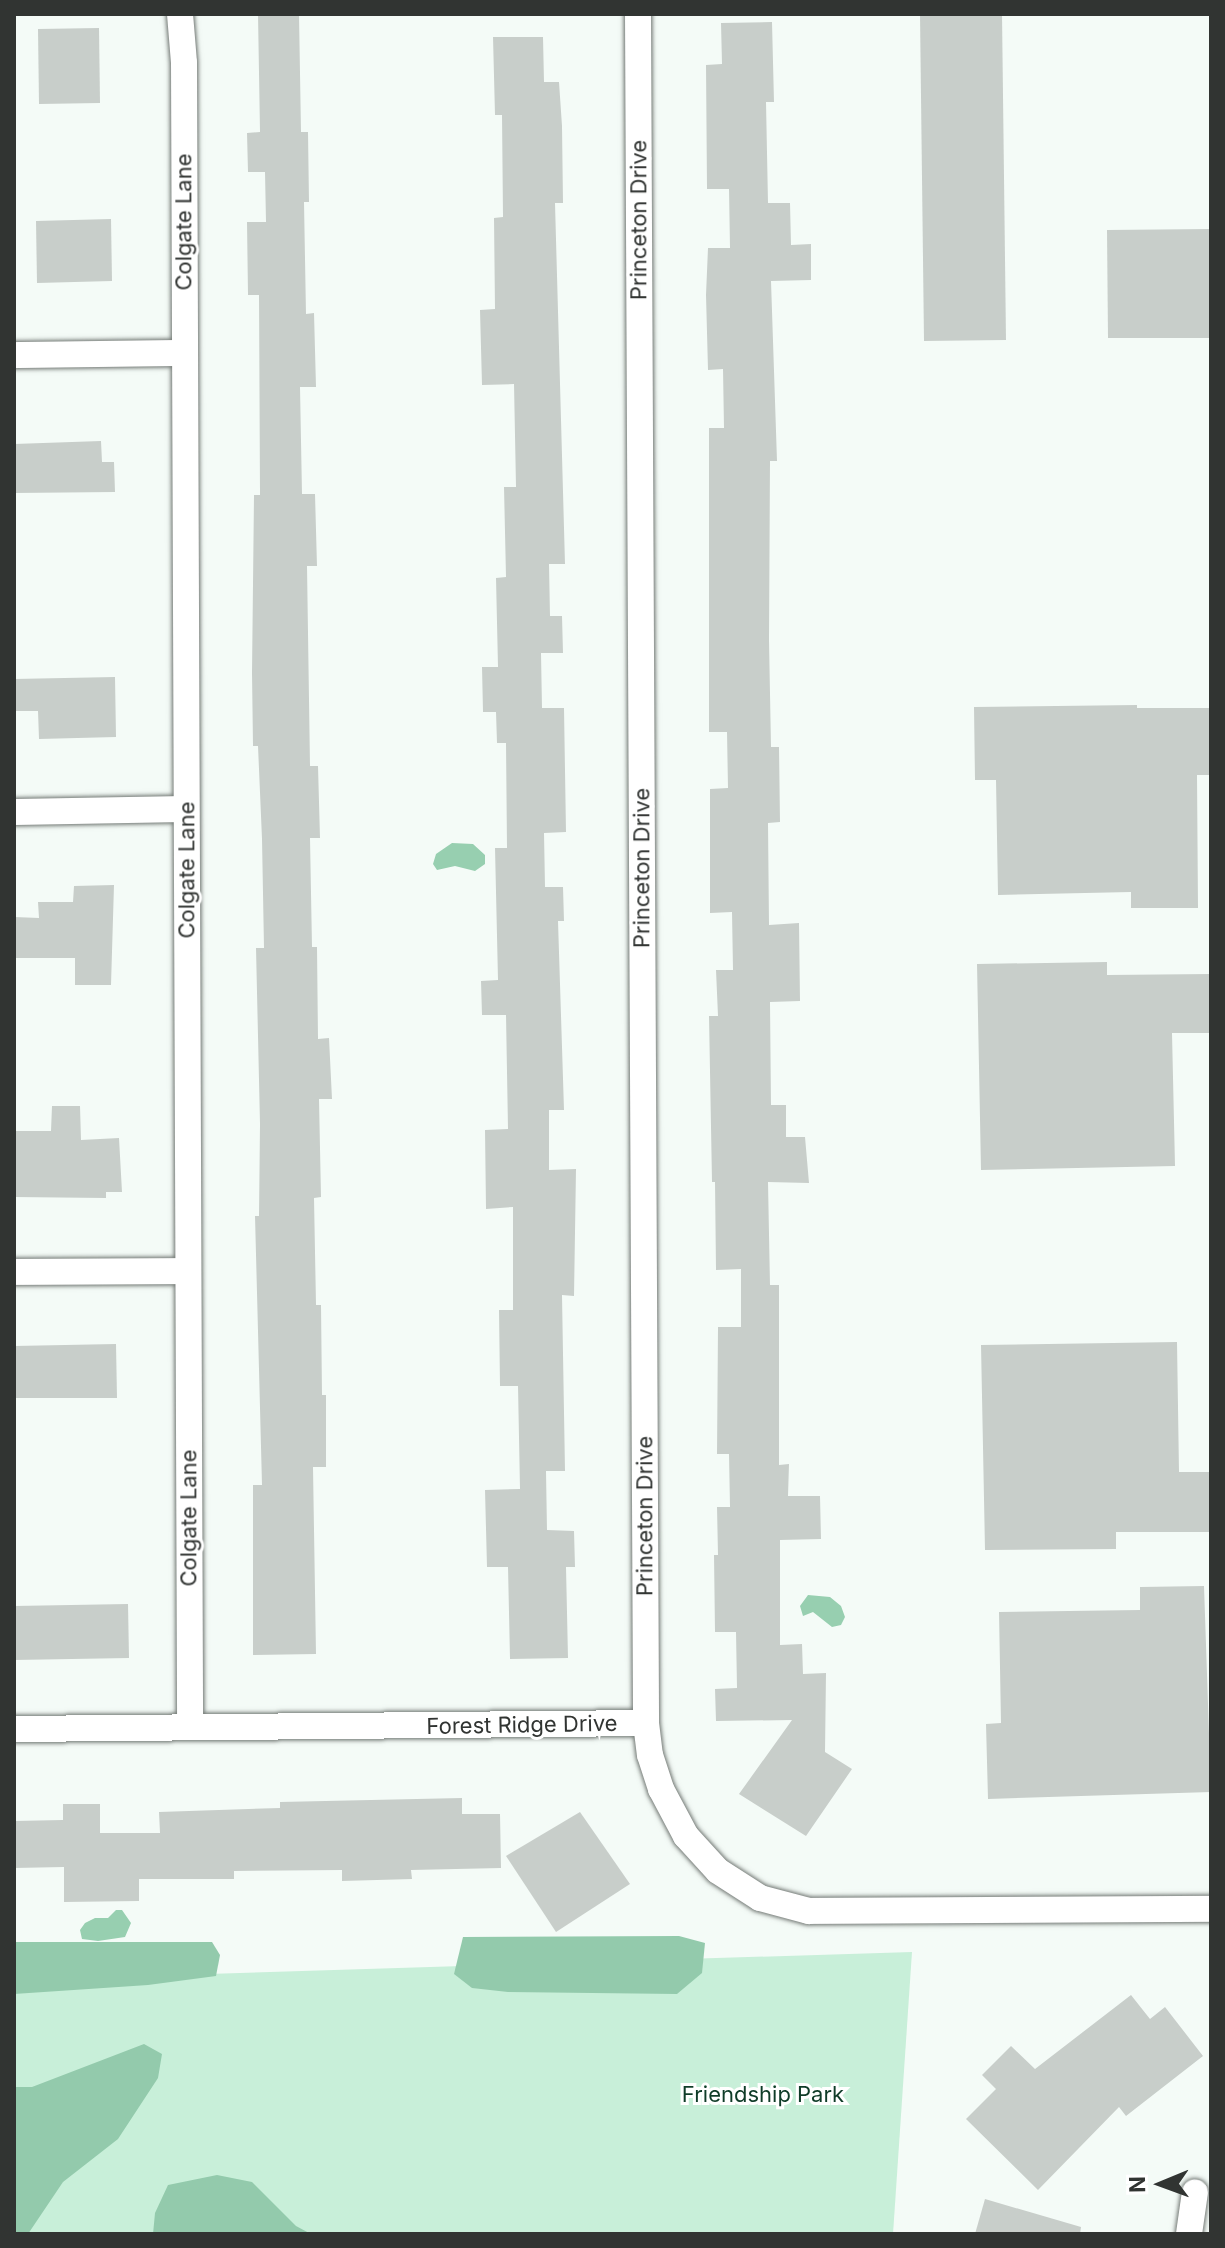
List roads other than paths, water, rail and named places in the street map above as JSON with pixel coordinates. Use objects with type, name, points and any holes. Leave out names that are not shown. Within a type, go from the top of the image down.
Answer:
[{"type":"street","name":"Colgate Lane","points":[[180,14],[184,63],[190,1726]]},
{"type":"street","name":"Princeton Drive","points":[[638,14],[646,1723]]},
{"type":"street","points":[[14,355],[183,353]]},
{"type":"street","points":[[14,812],[186,809]]},
{"type":"street","points":[[14,1272],[186,1271]]},
{"type":"street","name":"Forest Ridge Drive","points":[[14,1729],[646,1723],[650,1755],[661,1789],[686,1836],[718,1871],[760,1898],[823,1912],[1211,1909]]},
{"type":"street","points":[[1189,2234],[1195,2192]]},
{"type":"park label","name":"Friendship Park","points":[[763,2095]]}]
